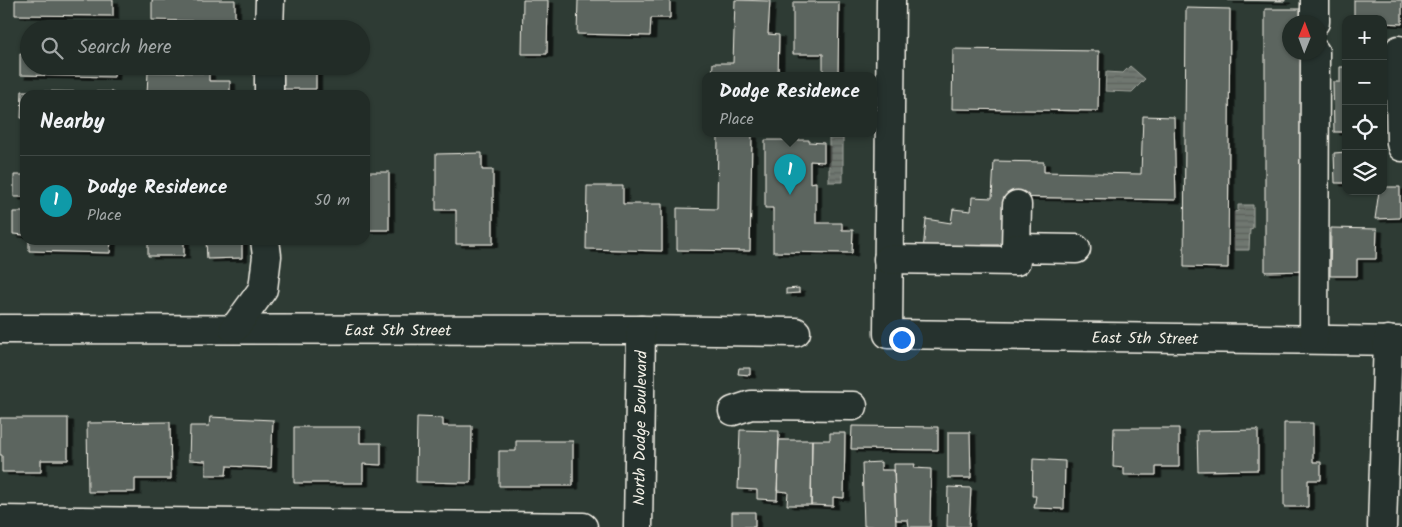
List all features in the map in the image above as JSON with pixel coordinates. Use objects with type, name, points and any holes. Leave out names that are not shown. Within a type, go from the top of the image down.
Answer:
[{"type":"street","points":[[270,0],[270,20]]},
{"type":"street","points":[[891,0],[888,259],[1016,261],[1016,205]]},
{"type":"street","points":[[1315,0],[1315,15]]},
{"type":"street","points":[[1399,50],[1400,143],[1402,146]]},
{"type":"street","points":[[1314,339],[1315,60]]},
{"type":"street","points":[[269,75],[269,90]]},
{"type":"street","points":[[234,329],[263,289],[267,256],[266,245]]},
{"type":"street","points":[[1016,248],[1076,249]]},
{"type":"street","name":"East 5th Street","points":[[888,259],[888,334],[1395,340]]},
{"type":"street","name":"East 5th Street","points":[[0,328],[796,332]]},
{"type":"street","name":"North Dodge Boulevard","points":[[638,527],[640,330]]},
{"type":"street","points":[[1382,527],[1395,340]]},
{"type":"street","points":[[733,411],[751,405],[853,406]]},
{"type":"street","points":[[0,520],[583,527]]},
{"type":"shaded area","points":[[1130,66],[1145,79],[1132,92],[1105,91],[1106,72],[1123,73]]},
{"type":"shaded area","points":[[829,137],[843,137],[843,182],[829,182]]},
{"type":"shaded area","points":[[1238,205],[1253,205],[1253,228],[1250,229],[1249,250],[1234,250],[1234,212],[1238,211]]},
{"type":"building","points":[[15,0],[113,0],[113,16],[15,15]]},
{"type":"building","points":[[152,0],[235,0],[235,20],[152,20]]},
{"type":"building","points":[[523,0],[548,0],[547,54],[522,54]]},
{"type":"building","points":[[578,0],[670,0],[670,18],[651,18],[650,36],[577,34]]},
{"type":"building","points":[[735,0],[770,1],[768,34],[779,35],[778,72],[712,72],[713,63],[733,63]]},
{"type":"building","points":[[1228,0],[1285,0],[1285,1]]},
{"type":"building","points":[[1354,0],[1402,0],[1402,24],[1387,23],[1387,15],[1354,15]]},
{"type":"building","points":[[793,2],[839,2],[838,72],[823,72],[823,54],[793,54]]},
{"type":"building","points":[[1186,8],[1230,9],[1228,268],[1184,267]]},
{"type":"building","points":[[1265,9],[1309,9],[1309,15],[1282,15],[1282,60],[1309,60],[1309,271],[1265,272]]},
{"type":"building","points":[[953,49],[1099,51],[1098,111],[952,109]]},
{"type":"building","points":[[1340,67],[1342,67],[1342,132],[1334,132],[1333,82],[1340,82]]},
{"type":"building","points":[[20,75],[114,75],[114,77]]},
{"type":"building","points":[[148,75],[209,75],[209,81],[230,81],[230,90],[147,90]]},
{"type":"building","points":[[281,75],[316,75],[316,89],[281,89]]},
{"type":"building","points":[[1143,116],[1174,117],[1176,200],[1005,197],[1006,245],[982,245],[981,254],[923,251],[926,219],[951,223],[953,209],[971,211],[972,197],[992,198],[994,161],[1044,162],[1044,172],[1141,174]]},
{"type":"building","points":[[718,137],[752,137],[750,251],[677,250],[677,208],[717,209]]},
{"type":"building","points":[[765,140],[809,140],[809,142],[824,143],[824,162],[810,161],[810,183],[816,182],[816,223],[842,223],[842,230],[853,230],[852,253],[773,252],[773,208],[765,208]]},
{"type":"building","points":[[1342,152],[1342,183],[1335,183],[1334,153]]},
{"type":"building","points":[[482,153],[482,170],[493,170],[493,244],[456,244],[456,210],[436,210],[436,154]]},
{"type":"building","points":[[370,172],[389,172],[389,230],[370,230]]},
{"type":"building","points":[[14,175],[20,175],[20,197],[14,197]]},
{"type":"building","points":[[587,186],[623,186],[623,204],[662,204],[662,251],[586,249]]},
{"type":"building","points":[[1387,187],[1400,187],[1400,218],[1375,219],[1378,195],[1387,195]]},
{"type":"building","points":[[13,212],[20,212],[20,235],[13,234]]},
{"type":"building","points":[[1331,228],[1377,229],[1376,259],[1357,259],[1357,276],[1330,276]]},
{"type":"building","points":[[29,245],[111,245],[110,253],[29,251]]},
{"type":"building","points":[[148,245],[184,245],[184,256],[148,256]]},
{"type":"building","points":[[206,245],[242,245],[242,258],[207,259]]},
{"type":"building","points":[[799,288],[799,293],[786,294],[786,289]]},
{"type":"building","points":[[739,368],[750,368],[750,375],[738,374]]},
{"type":"building","points":[[210,417],[273,420],[271,468],[227,466],[226,475],[206,475],[206,461],[189,460],[190,426],[209,426]]},
{"type":"building","points":[[417,417],[443,418],[443,426],[472,426],[471,483],[416,482]]},
{"type":"building","points":[[0,418],[68,418],[68,460],[41,460],[41,472],[2,472]]},
{"type":"building","points":[[170,422],[171,479],[135,479],[135,492],[88,492],[87,423]]},
{"type":"building","points":[[1284,423],[1313,423],[1313,462],[1321,462],[1321,480],[1308,480],[1308,507],[1284,507]]},
{"type":"building","points":[[852,426],[938,427],[938,450],[851,449]]},
{"type":"building","points":[[294,427],[360,427],[360,443],[381,443],[381,465],[363,464],[363,483],[294,483]]},
{"type":"building","points":[[1114,428],[1179,428],[1179,467],[1156,467],[1156,475],[1124,475],[1124,468],[1113,467]]},
{"type":"building","points":[[740,430],[779,431],[777,500],[757,499],[757,490],[738,489]]},
{"type":"building","points":[[1258,430],[1258,470],[1198,471],[1197,431]]},
{"type":"building","points":[[948,432],[970,432],[971,478],[948,478]]},
{"type":"building","points":[[830,433],[845,433],[844,498],[833,497],[833,506],[811,505],[812,440],[830,440]]},
{"type":"building","points":[[779,440],[812,440],[811,505],[787,505],[788,492],[777,491]]},
{"type":"building","points":[[516,441],[573,441],[573,486],[499,486],[499,451],[516,451]]},
{"type":"building","points":[[1033,459],[1065,461],[1064,509],[1034,508],[1036,496],[1032,496]]},
{"type":"building","points":[[881,462],[881,470],[894,470],[896,527],[864,526],[862,463]]},
{"type":"building","points":[[894,464],[915,464],[914,468],[931,469],[930,527],[909,527],[908,520],[896,520]]},
{"type":"building","points":[[948,487],[971,488],[969,527],[947,527]]},
{"type":"building","points":[[732,512],[755,512],[755,527],[732,527]]},
{"type":"place","name":"Dodge Residence","points":[[790,195]]}]
